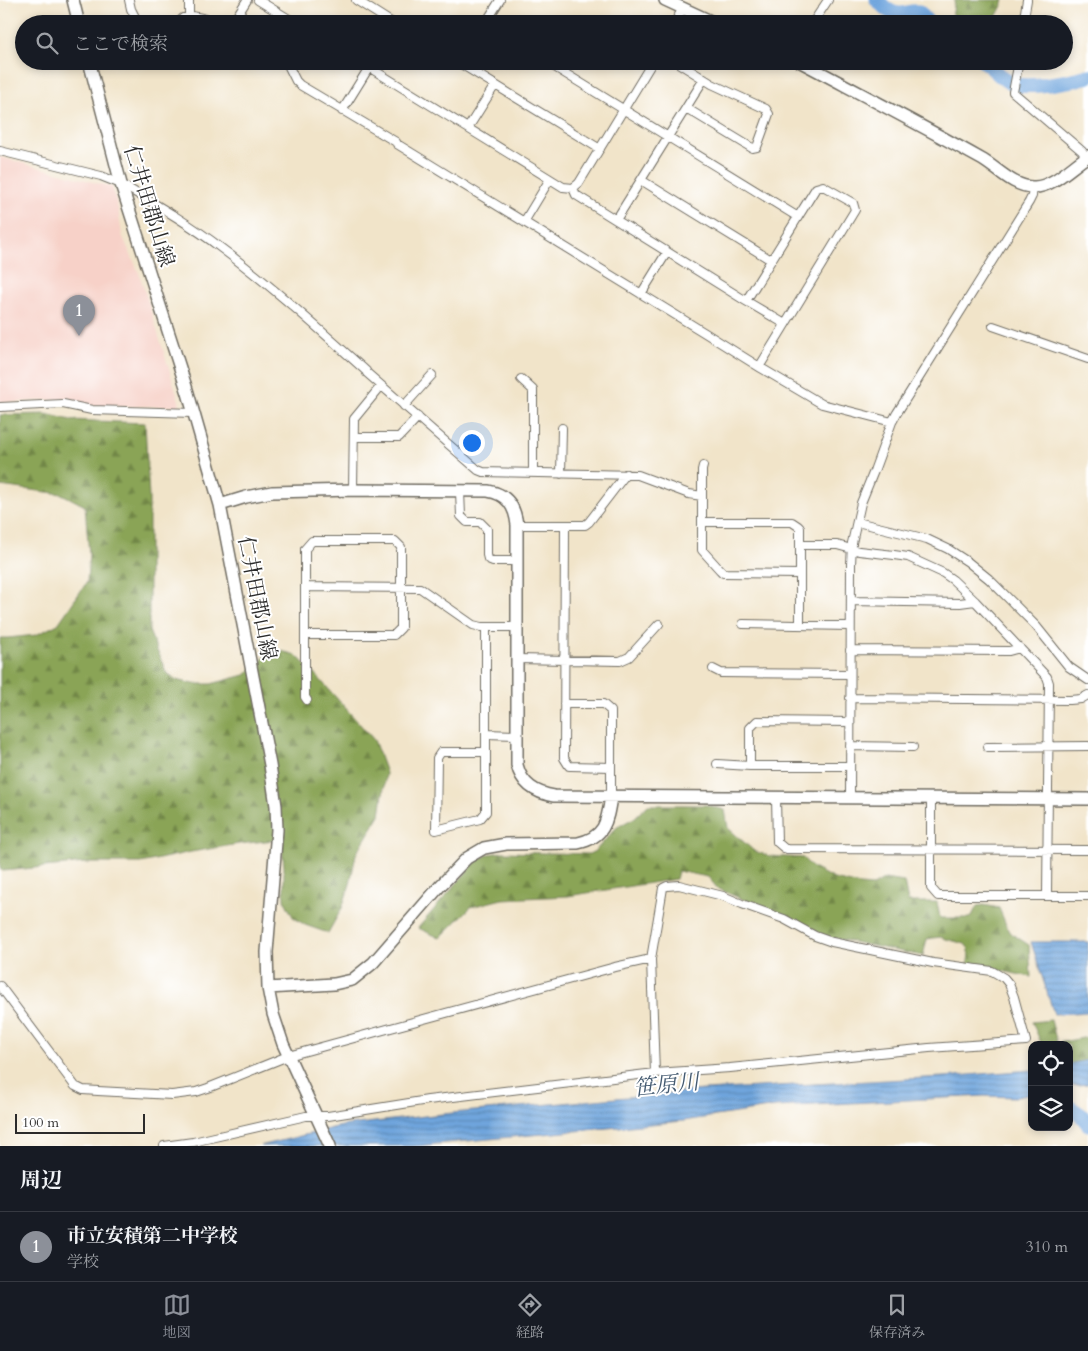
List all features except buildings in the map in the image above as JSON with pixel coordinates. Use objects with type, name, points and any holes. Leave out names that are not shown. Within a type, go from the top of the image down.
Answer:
[{"type":"street","points":[[73,0],[77,15]]},
{"type":"street","points":[[129,0],[134,15]]},
{"type":"street","points":[[188,0],[189,15]]},
{"type":"street","points":[[237,15],[247,0]]},
{"type":"street","points":[[258,0],[282,15]]},
{"type":"street","points":[[356,0],[380,15]]},
{"type":"street","points":[[491,15],[500,0]]},
{"type":"street","points":[[665,0],[698,15]]},
{"type":"street","points":[[818,15],[828,0]]},
{"type":"street","points":[[1025,15],[1027,0]]},
{"type":"street","points":[[679,15],[683,8]]},
{"type":"street","name":"仁井田郡山線","points":[[91,70],[121,184],[220,505],[270,765],[276,806],[277,830],[267,952],[268,988],[277,1027],[288,1056],[330,1146]]},
{"type":"street","points":[[290,70],[297,83],[822,404],[892,422]]},
{"type":"street","points":[[342,111],[367,70]]},
{"type":"street","points":[[380,70],[563,187],[573,188],[579,183],[647,70]]},
{"type":"street","points":[[472,70],[600,149]]},
{"type":"street","points":[[560,70],[798,217]]},
{"type":"street","points":[[686,108],[750,148],[757,147],[768,117],[768,111],[690,70]]},
{"type":"street","points":[[816,70],[983,160],[1015,181],[1025,186],[1042,186],[1050,183],[1087,157],[1013,92],[1017,70]]},
{"type":"street","points":[[616,220],[704,79]]},
{"type":"street","points":[[468,128],[495,85]]},
{"type":"street","points":[[0,151],[100,176],[121,184],[196,230],[246,267],[304,316],[366,371],[367,374],[478,470],[483,472],[533,474],[638,475],[689,494],[702,496]]},
{"type":"street","points":[[524,222],[550,179]]},
{"type":"street","points":[[641,180],[772,260]]},
{"type":"street","points":[[746,301],[816,188],[823,186],[853,203],[855,210],[761,364],[761,368]]},
{"type":"street","points":[[850,799],[852,550],[861,502],[892,422],[1032,196],[1033,187]]},
{"type":"street","points":[[573,188],[576,195],[786,324]]},
{"type":"street","points":[[641,294],[667,252]]},
{"type":"street","points":[[993,326],[1088,358]]},
{"type":"street","points":[[404,406],[432,375]]},
{"type":"street","points":[[521,379],[533,390],[533,474]]},
{"type":"street","points":[[354,490],[355,417],[381,386]]},
{"type":"street","points":[[0,407],[63,404],[92,410],[193,413]]},
{"type":"street","points":[[354,437],[399,437],[418,418]]},
{"type":"street","points":[[562,428],[562,474]]},
{"type":"street","points":[[703,466],[702,550],[722,572],[800,574]]},
{"type":"street","points":[[517,524],[580,525],[587,523],[626,474]]},
{"type":"street","points":[[220,505],[272,492],[354,490],[488,491],[500,494],[508,500],[514,509],[517,524],[517,769],[522,779],[533,790],[546,795],[850,799],[1088,799]]},
{"type":"street","points":[[460,491],[461,516],[467,522],[480,522],[487,529],[488,559],[493,561],[517,561]]},
{"type":"street","points":[[702,522],[792,522],[800,528],[800,625]]},
{"type":"street","points":[[857,522],[927,539],[948,549],[968,562],[989,579],[1036,626],[1069,667],[1088,680]]},
{"type":"street","points":[[565,525],[564,758],[569,766],[611,767]]},
{"type":"street","points":[[306,635],[394,635],[401,628],[401,547],[395,541],[312,541],[305,549],[305,696],[307,700]]},
{"type":"street","points":[[801,546],[837,546],[852,550],[894,554],[908,557],[947,575],[1048,677],[1047,896]]},
{"type":"street","points":[[305,587],[422,588],[473,625],[516,627]]},
{"type":"street","points":[[851,601],[960,603],[974,601]]},
{"type":"street","points":[[516,659],[620,662],[629,657],[659,624]]},
{"type":"street","points":[[744,624],[850,626]]},
{"type":"street","points":[[486,627],[486,734],[486,752],[486,812],[480,819],[436,830],[437,758],[441,752],[486,752]]},
{"type":"street","points":[[850,650],[1009,651],[1020,648]]},
{"type":"street","points":[[713,669],[721,673],[850,674]]},
{"type":"street","points":[[850,698],[1081,699],[1088,695]]},
{"type":"street","points":[[268,988],[334,984],[352,980],[373,962],[467,858],[484,848],[506,844],[578,843],[588,841],[600,832],[608,820],[610,796],[610,711],[603,704],[564,704]]},
{"type":"street","points":[[750,766],[750,728],[758,721],[850,722]]},
{"type":"street","points":[[486,734],[516,735]]},
{"type":"street","points":[[850,746],[913,747]]},
{"type":"street","points":[[988,747],[1088,746]]},
{"type":"street","points":[[717,764],[849,766]]},
{"type":"street","points":[[776,798],[776,842],[784,848],[1088,850]]},
{"type":"street","points":[[931,798],[931,888],[938,896],[1088,896]]},
{"type":"street","points":[[164,1146],[193,1142],[306,1116],[316,1118],[419,1101],[655,1073],[1026,1041],[1009,984],[1004,978],[992,971],[933,962],[832,942],[815,936],[784,919],[723,896],[692,887],[673,885],[663,888],[651,959],[655,1073]]},
{"type":"street","points":[[0,986],[75,1086],[84,1090],[172,1095],[187,1094],[208,1088],[288,1056],[615,967],[651,959]]},
{"type":"shaded area","points":[[0,157],[112,187],[122,235],[139,273],[180,404],[177,406],[95,407],[65,399],[0,403]]},
{"type":"green space","points":[[955,0],[1004,0],[997,15],[952,15]]},
{"type":"green space","points":[[46,414],[71,420],[145,423],[149,498],[149,631],[166,672],[176,680],[194,684],[211,684],[245,675],[274,649],[296,655],[374,740],[386,773],[380,815],[356,854],[350,884],[342,908],[328,933],[305,925],[293,917],[284,899],[282,849],[274,840],[191,852],[141,863],[85,863],[3,871],[0,869],[0,638],[36,635],[58,624],[87,582],[89,554],[85,506],[62,494],[0,486],[0,415]]},
{"type":"green space","points":[[648,805],[707,805],[725,810],[728,828],[754,851],[769,856],[803,858],[813,868],[834,879],[860,885],[873,886],[885,879],[904,882],[908,902],[937,902],[940,918],[971,918],[977,906],[984,905],[999,908],[1009,932],[1029,945],[1031,977],[968,964],[969,949],[965,944],[940,937],[927,939],[923,956],[828,937],[718,889],[708,877],[678,871],[676,879],[568,896],[502,899],[471,907],[440,938],[418,928],[476,861],[489,854],[502,852],[589,854],[595,851],[617,827],[634,818]]},
{"type":"green space","points":[[1051,1020],[1056,1041],[1040,1041],[1032,1022]]},
{"type":"green space","points":[[1088,1037],[1088,1060],[1073,1063],[1073,1041],[1067,1041]]},
{"type":"water","points":[[1031,942],[1088,942],[1088,1012],[1054,1014]]},
{"type":"water","points":[[1088,1060],[1088,1084],[1073,1086],[1073,1063]]},
{"type":"water","points":[[1028,1070],[1028,1095],[1017,1097],[984,1096],[775,1107],[683,1121],[414,1146],[260,1146],[341,1126],[442,1114],[704,1090],[943,1077]]},
{"type":"waterway","points":[[877,0],[894,13],[919,12],[922,15]]},
{"type":"waterway","points":[[994,70],[1011,83],[1027,86],[1049,84],[1088,76]]},
{"type":"waterway","points":[[1073,1110],[1081,1115],[1088,1124]]},
{"type":"place","name":"市立安積第二中学校","points":[[79,336]]},
{"type":"water label","name":"笹原川","points":[[666,1085]]}]
